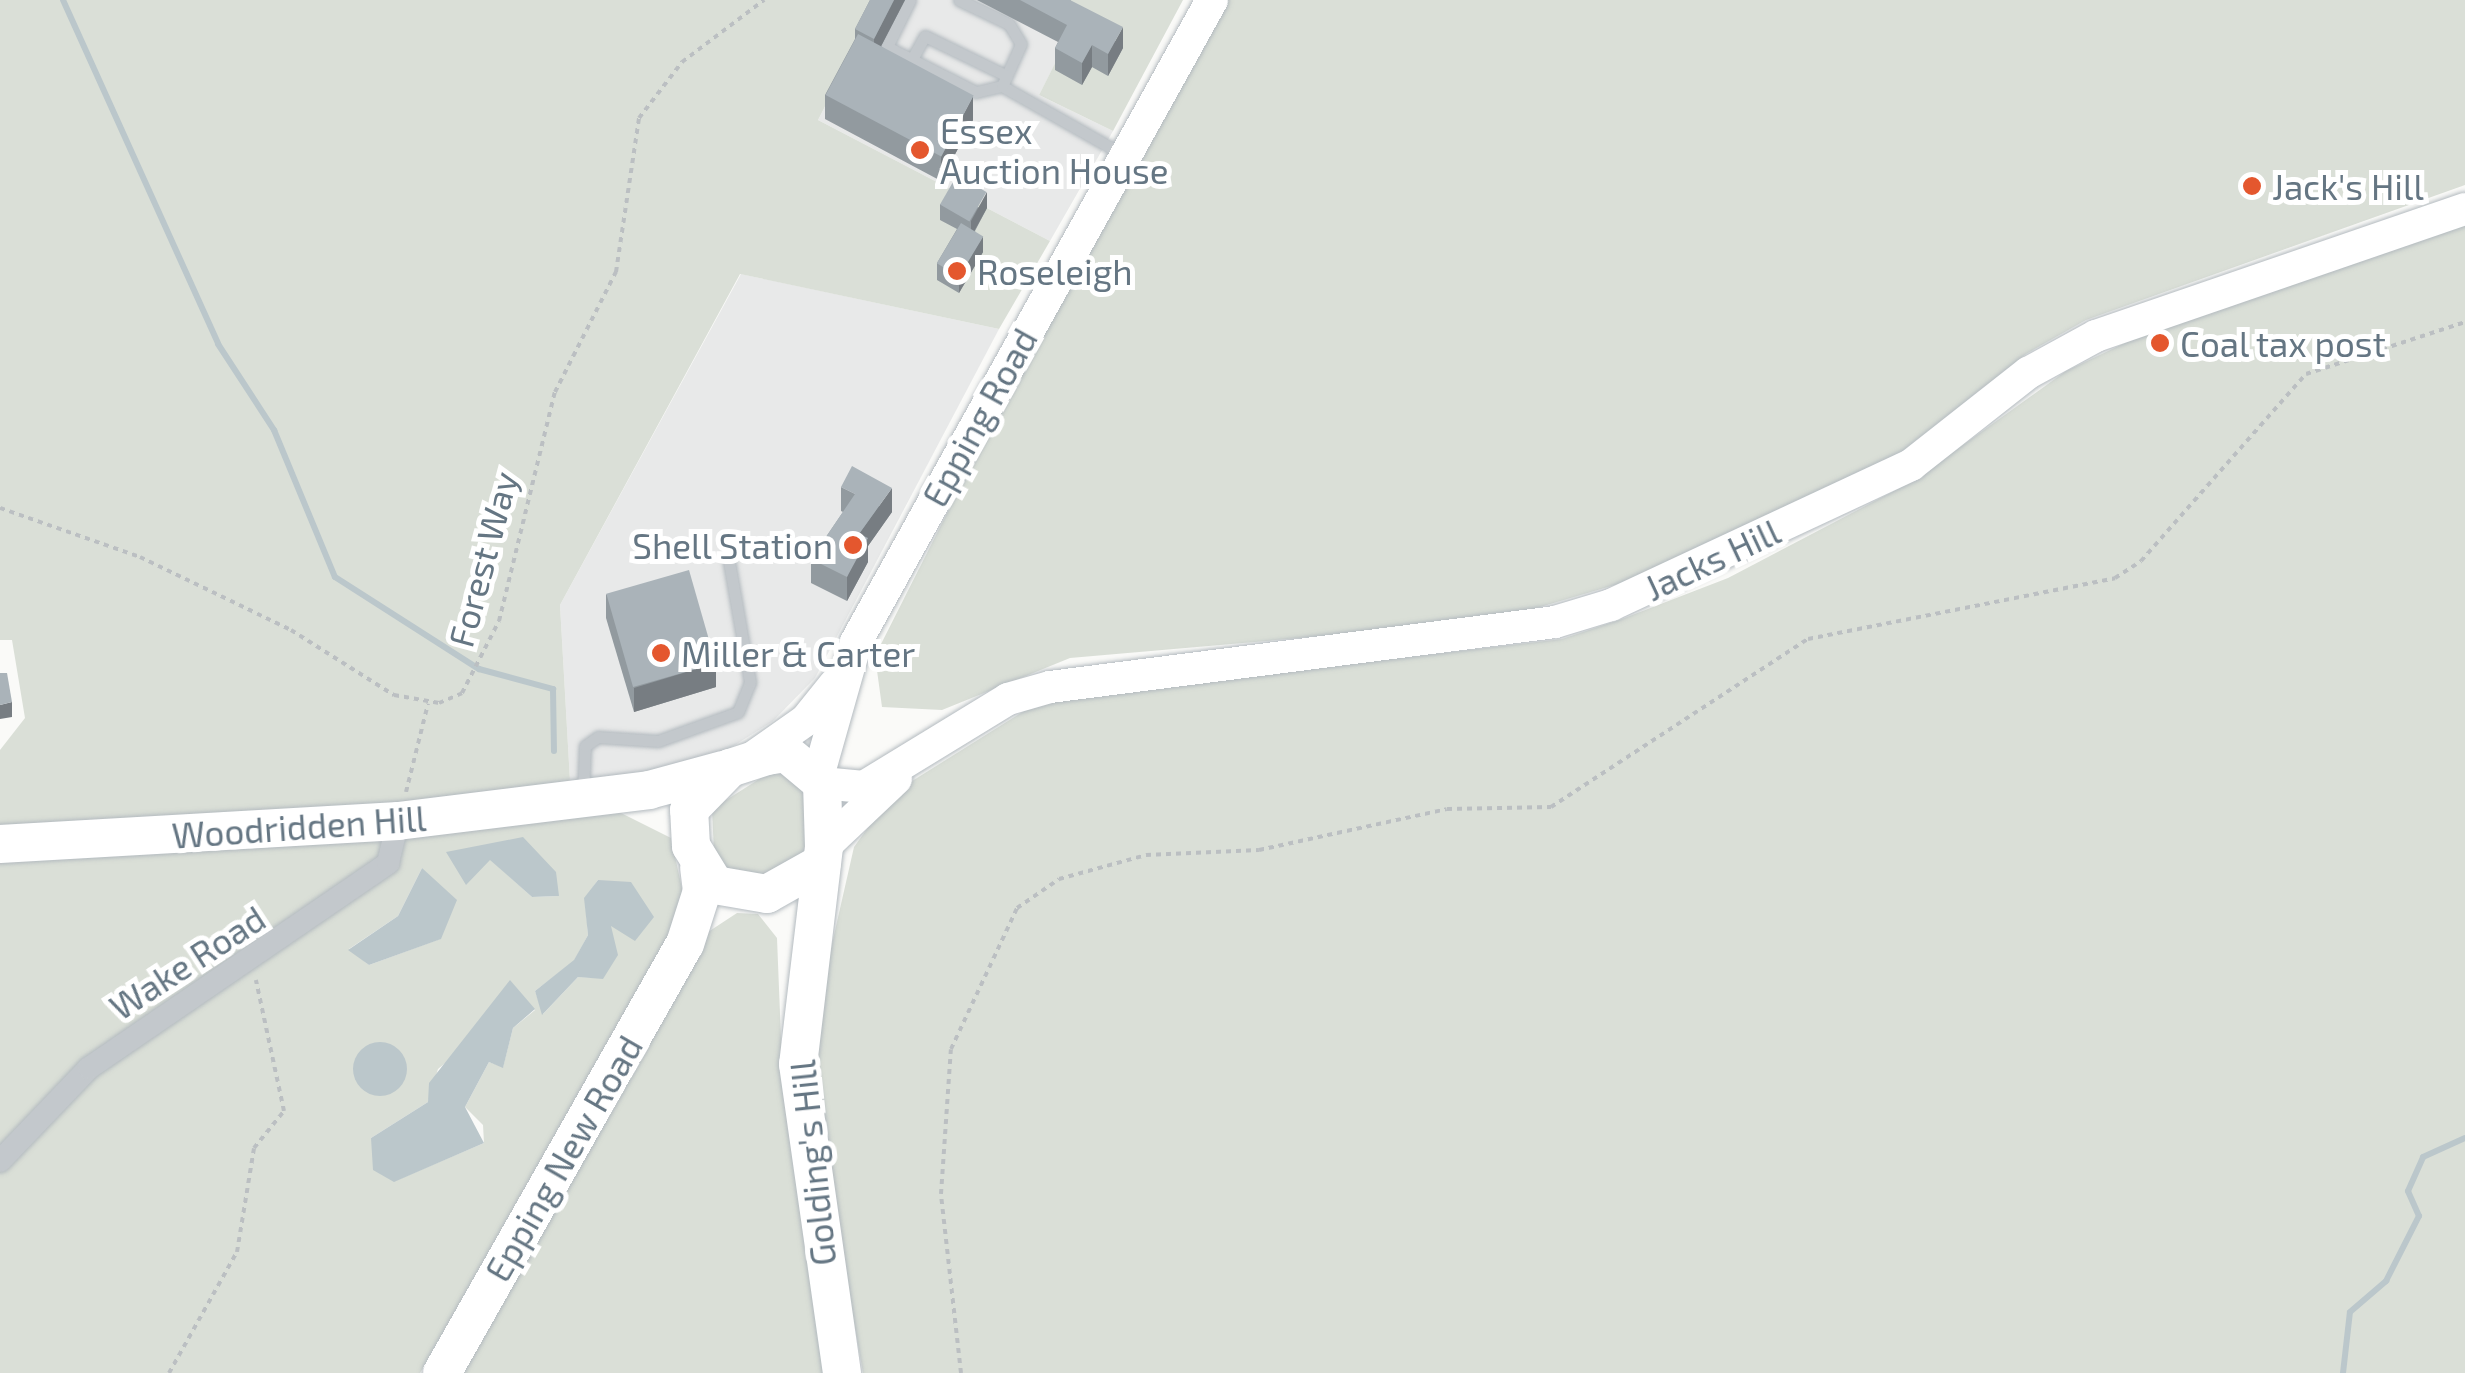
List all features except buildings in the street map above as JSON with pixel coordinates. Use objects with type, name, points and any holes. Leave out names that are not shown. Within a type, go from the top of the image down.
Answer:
[{"type":"main road","name":"Epping Road","points":[[739,765],[806,720],[839,680],[1212,0]]},
{"type":"main road","name":"Jacks Hill","points":[[913,762],[1008,699],[1050,687],[1555,622],[1610,605],[1911,464],[2028,372],[2096,336],[2465,208]]},
{"type":"main road","name":"Epping Road","points":[[821,778],[839,680]]},
{"type":"main road","points":[[805,952],[787,917],[747,895],[695,857],[689,810],[739,765],[786,752],[821,778],[864,786],[913,762]]},
{"type":"main road","points":[[747,895],[786,889],[913,762]]},
{"type":"main road","name":"Woodridden Hill","points":[[0,844],[398,821],[590,798],[739,765]]},
{"type":"main road","points":[[821,778],[823,855]]},
{"type":"main road","name":"Woodridden Hill","points":[[590,798],[650,812],[695,857]]},
{"type":"main road","name":"Golding's Hill","points":[[823,855],[805,952],[798,1064],[842,1373]]},
{"type":"main road","name":"Epping New Road","points":[[442,1373],[685,944],[702,891],[695,857]]},
{"type":"main road","name":"Epping New Road","points":[[685,944],[747,895]]},
{"type":"street","name":"Wake Road","points":[[0,1162],[89,1068],[251,961],[388,862],[398,850],[398,821]]},
{"type":"lane","points":[[910,0],[886,47],[976,92],[1004,81],[1022,44],[1009,24],[959,0]]},
{"type":"lane","points":[[912,59],[925,36],[1126,156]]},
{"type":"lane","points":[[590,798],[585,746],[598,737],[658,742],[738,712],[750,682],[728,556]]},
{"type":"path","name":"Forest Way","points":[[428,703],[462,693],[485,660],[539,438],[616,272],[639,118],[682,62],[764,0]]},
{"type":"path","points":[[961,1373],[941,1194],[951,1050],[1017,908],[1059,879],[1146,855],[1259,850],[1447,809],[1551,807],[1808,639],[2115,578],[2141,562],[2306,374],[2465,322]]},
{"type":"path","points":[[0,508],[140,557],[291,630],[394,695],[428,703],[398,821]]},
{"type":"path","points":[[168,1373],[238,1252],[254,1148],[284,1111],[251,961]]},
{"type":"shaded area","points":[[0,0],[880,0],[818,120],[1050,241],[999,329],[740,274],[560,605],[570,781],[318,813],[0,827],[0,750],[25,718],[12,640],[0,640]]},
{"type":"shaded area","points":[[880,0],[1029,0],[1076,24],[1039,95],[1113,131],[1050,241],[818,120]]},
{"type":"shaded area","points":[[1029,0],[1183,0],[1113,131],[1039,95],[1075,24]]},
{"type":"shaded area","points":[[1225,0],[2465,0],[2465,185],[2086,320],[2026,354],[1895,457],[1628,581],[1530,610],[1414,628],[1070,658],[942,710],[882,707],[875,656],[1049,311]]},
{"type":"shaded area","points":[[2465,225],[2465,1373],[863,1373],[807,1054],[854,847],[893,793],[1024,711],[1077,696],[1562,639],[1622,619],[1728,578],[1913,481],[2066,371],[2146,333]]},
{"type":"shaded area","points":[[741,274],[999,329],[815,678],[773,721],[719,755],[647,776],[570,781],[560,605]]},
{"type":"shaded area","points":[[775,769],[803,775],[818,847],[794,878],[715,874],[712,809]]},
{"type":"shaded area","points":[[611,808],[671,838],[683,893],[677,921],[420,1373],[0,1373],[0,850]],"holes":[[[490,859],[559,896],[532,897]],[[422,868],[440,939],[369,965],[349,949],[398,916]],[[598,880],[603,978],[578,977],[543,1014],[535,991],[574,961],[588,935],[585,898]],[[510,981],[535,1010],[513,1028],[503,1067],[489,1062],[465,1107],[483,1125],[484,1143],[395,1181],[371,1138],[428,1102],[438,1069],[466,1046]]]},
{"type":"shaded area","points":[[523,837],[556,872],[559,896],[532,897],[490,860],[466,885],[446,852]]},
{"type":"shaded area","points":[[422,868],[457,900],[441,939],[369,965],[348,950],[398,916]]},
{"type":"shaded area","points":[[598,880],[631,882],[654,917],[635,941],[611,926],[618,955],[603,979],[578,977],[542,1015],[535,991],[574,960],[588,935],[584,898]]},
{"type":"shaded area","points":[[737,913],[758,914],[777,938],[783,1089],[831,1373],[455,1373],[705,934]]},
{"type":"shaded area","points":[[510,980],[535,1009],[513,1028],[503,1068],[489,1062],[465,1107],[484,1143],[394,1182],[373,1170],[371,1138],[428,1102],[429,1083]]},
{"type":"shaded area","points":[[380,1042],[399,1050],[407,1069],[399,1088],[380,1096],[361,1088],[353,1069],[361,1050]]},
{"type":"waterway","points":[[63,0],[218,344],[274,430],[335,577],[479,669],[553,689],[554,751]]},
{"type":"waterway","points":[[2343,1373],[2350,1312],[2386,1281],[2419,1216],[2408,1191],[2423,1157],[2465,1138]]},
{"type":"place","name":"Essex Auction House","points":[[920,150]]},
{"type":"place","name":"Jack's Hill","points":[[2252,186]]},
{"type":"place","name":"Roseleigh","points":[[957,271]]},
{"type":"place","name":"Coal tax post","points":[[2160,343]]},
{"type":"place","name":"Shell Station","points":[[853,545]]},
{"type":"place","name":"Miller & Carter","points":[[661,653]]}]
